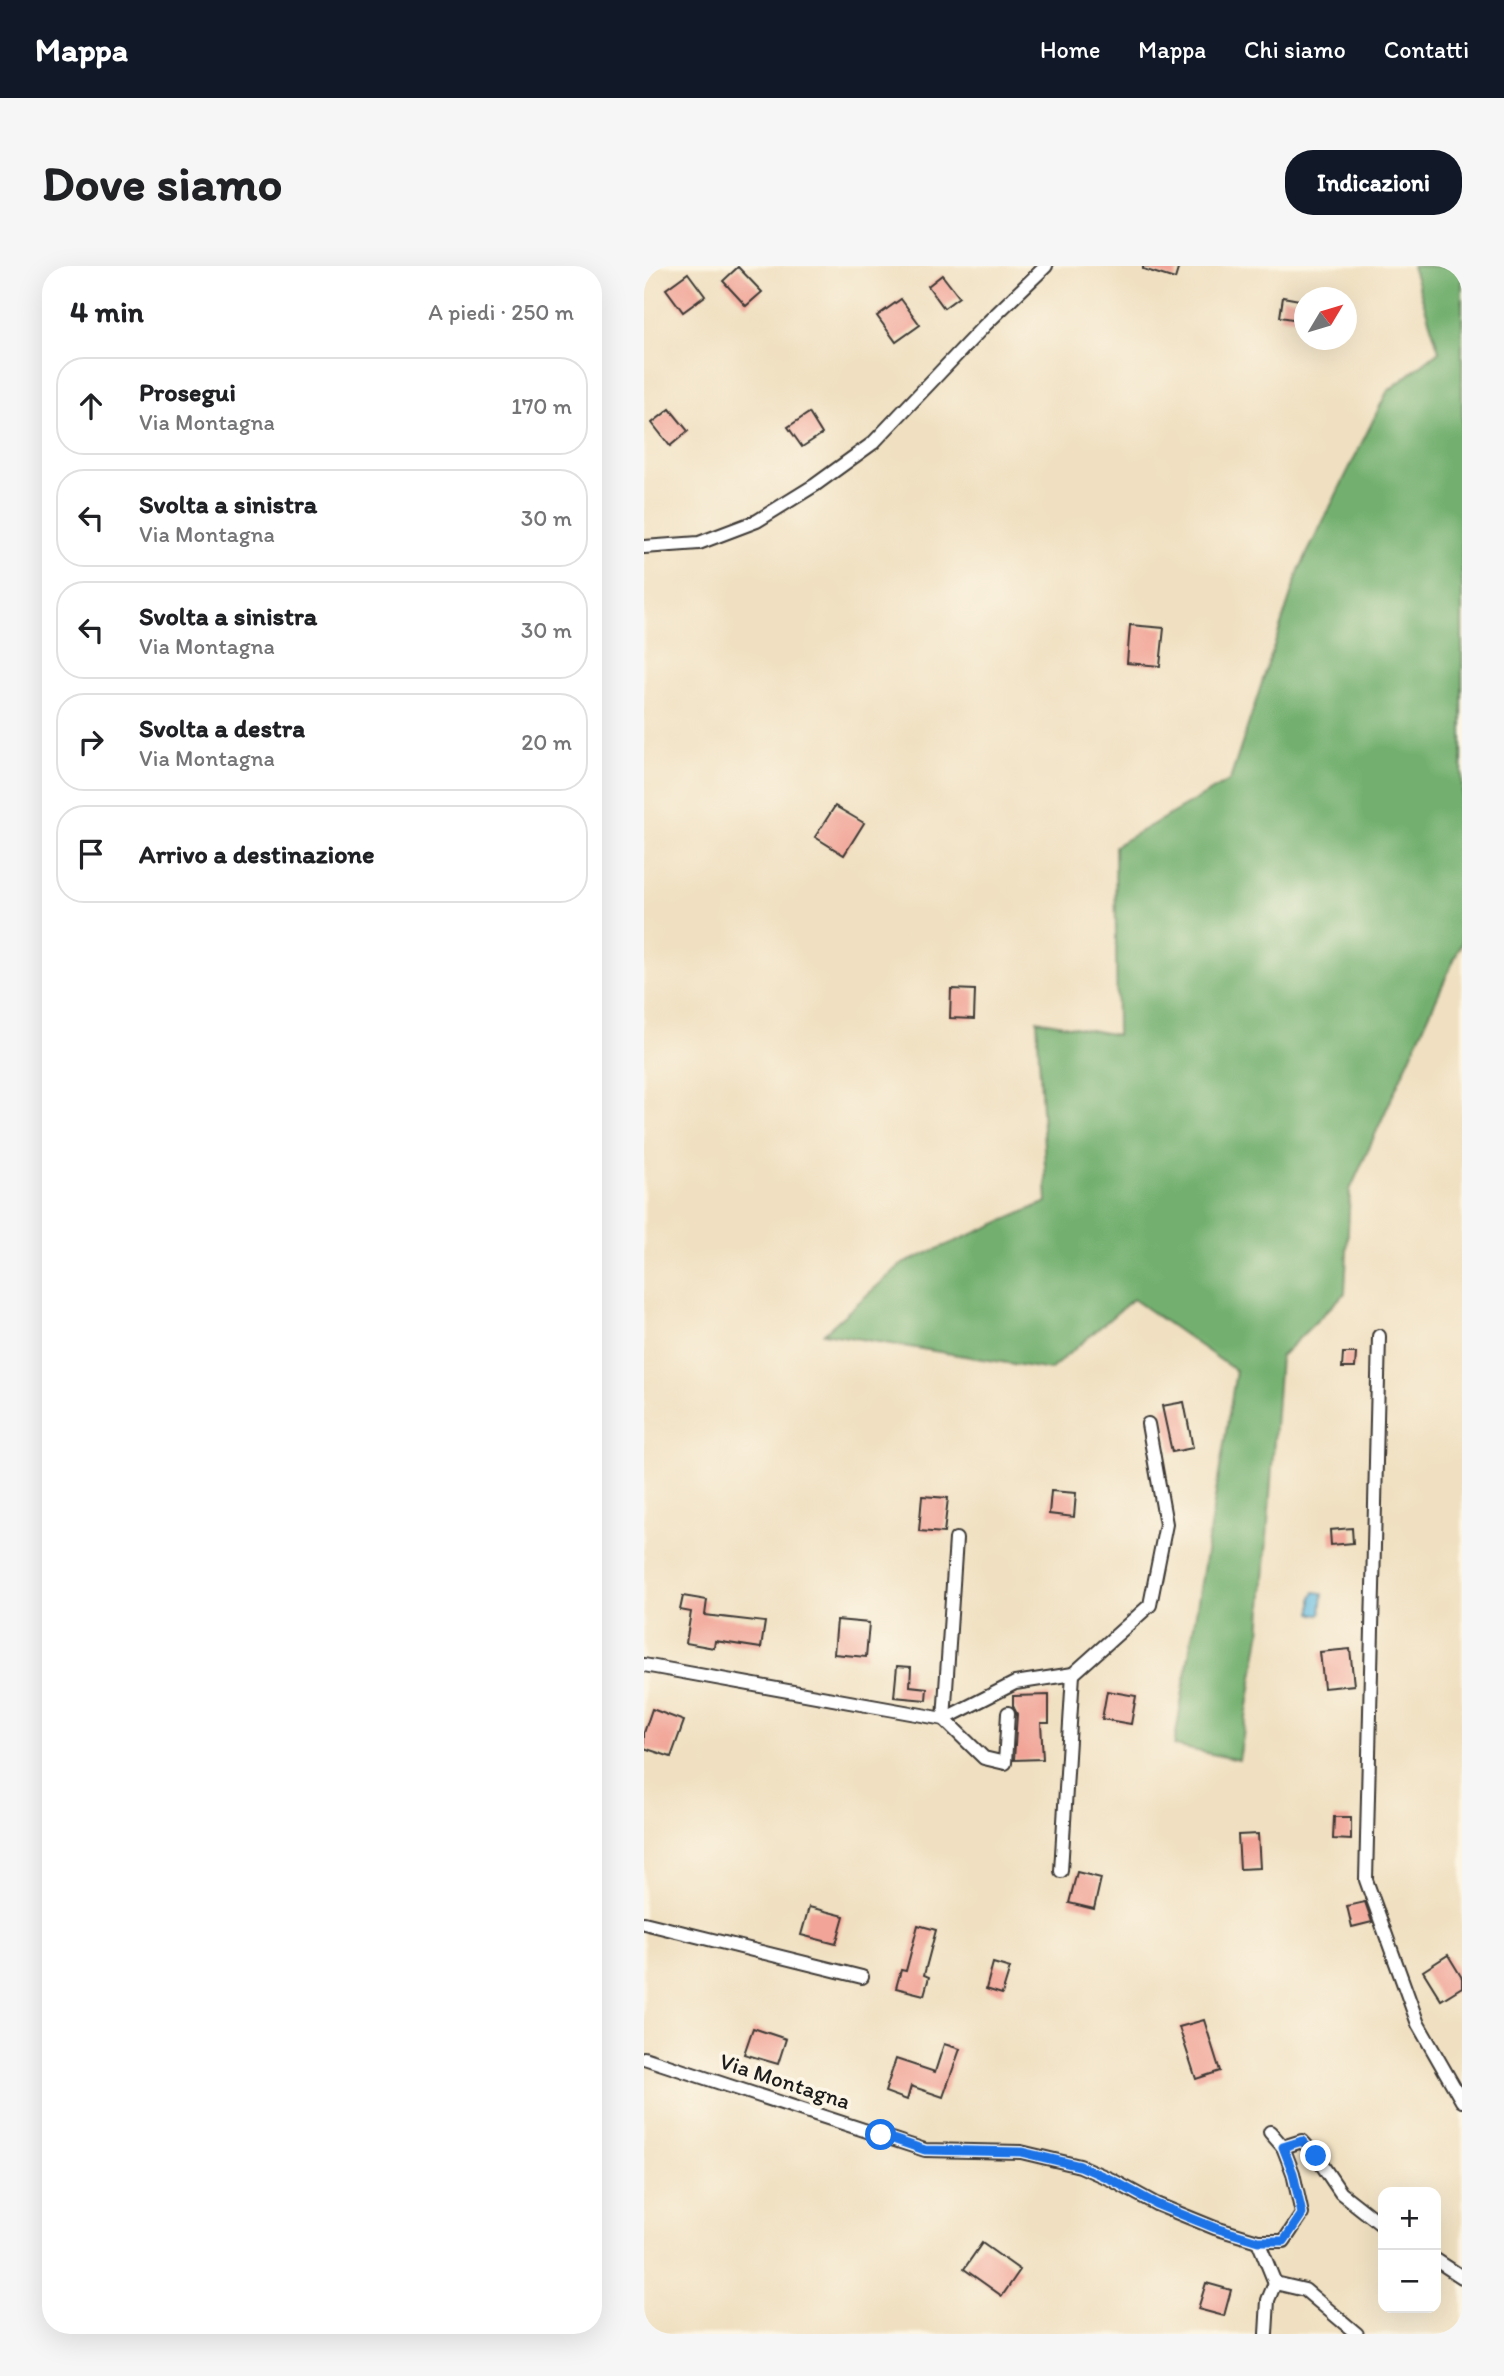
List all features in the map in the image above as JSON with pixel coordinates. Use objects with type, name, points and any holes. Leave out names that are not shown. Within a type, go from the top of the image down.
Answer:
[{"type":"street","points":[[644,547],[699,543],[757,521],[815,485],[873,443],[985,325],[1046,266]]},
{"type":"street","points":[[1379,1336],[1366,1880],[1418,2024],[1462,2101]]},
{"type":"street","points":[[944,1719],[1015,1683],[1073,1674],[1150,1605],[1166,1524],[1148,1424]]},
{"type":"street","points":[[944,1719],[956,1539]]},
{"type":"street","points":[[644,1665],[944,1719],[984,1758],[1005,1763],[1008,1713]]},
{"type":"street","points":[[1061,1871],[1073,1674]]},
{"type":"street","points":[[644,1923],[862,1977]]},
{"type":"street","name":"Via Montagna","points":[[644,2058],[925,2150],[1021,2152],[1080,2166],[1156,2204],[1215,2228],[1258,2241]]},
{"type":"street","points":[[1266,2334],[1268,2300],[1275,2283],[1258,2241],[1284,2241],[1302,2214],[1293,2173],[1283,2147],[1270,2132]]},
{"type":"street","points":[[1283,2147],[1302,2141],[1316,2156],[1341,2193],[1378,2222]]},
{"type":"street","points":[[1441,2263],[1462,2277]]},
{"type":"street","points":[[1275,2283],[1305,2290],[1357,2334]]},
{"type":"green space","points":[[1412,266],[1462,266],[1462,942],[1350,1190],[1345,1293],[1280,1357],[1260,1635],[1239,1760],[1174,1746],[1236,1371],[1133,1299],[1050,1370],[824,1333],[902,1264],[1047,1202],[1037,1020],[1117,1035],[1115,846],[1230,780],[1299,570],[1387,392],[1439,351]]},
{"type":"water","points":[[1315,1592],[1323,1593],[1321,1614],[1316,1615],[1312,1613],[1312,1597]]},
{"type":"building","points":[[1143,266],[1179,266],[1175,279],[1143,269]]},
{"type":"building","points":[[738,267],[762,292],[746,306],[723,281]]},
{"type":"building","points":[[688,273],[705,296],[683,312],[666,289]]},
{"type":"building","points":[[942,275],[959,297],[944,308],[928,286]]},
{"type":"building","points":[[1283,297],[1294,299],[1294,319],[1280,317]]},
{"type":"building","points":[[901,299],[920,325],[896,342],[877,316]]},
{"type":"building","points":[[670,409],[688,431],[670,446],[652,423]]},
{"type":"building","points":[[809,413],[822,434],[802,447],[788,427]]},
{"type":"building","points":[[1130,625],[1164,628],[1160,666],[1127,663]]},
{"type":"building","points":[[835,806],[864,823],[844,855],[815,837]]},
{"type":"building","points":[[951,989],[975,990],[974,1019],[950,1018]]},
{"type":"building","points":[[1343,1353],[1356,1353],[1355,1368],[1342,1368]]},
{"type":"building","points":[[1184,1402],[1193,1448],[1172,1452],[1162,1406]]},
{"type":"building","points":[[1051,1491],[1076,1493],[1074,1517],[1049,1514]]},
{"type":"building","points":[[922,1496],[948,1498],[944,1533],[919,1531]]},
{"type":"building","points":[[1352,1528],[1353,1543],[1331,1545],[1330,1530]]},
{"type":"building","points":[[683,1596],[707,1600],[705,1615],[765,1622],[761,1648],[715,1641],[714,1648],[686,1643],[691,1612],[680,1610]]},
{"type":"building","points":[[837,1620],[869,1623],[866,1657],[834,1654]]},
{"type":"building","points":[[1350,1649],[1354,1685],[1324,1688],[1320,1652]]},
{"type":"building","points":[[897,1666],[911,1667],[910,1686],[927,1688],[926,1700],[894,1697]]},
{"type":"building","points":[[1107,1691],[1136,1696],[1131,1724],[1102,1719]]},
{"type":"building","points":[[1049,1695],[1049,1723],[1041,1723],[1043,1759],[1014,1760],[1017,1714],[1013,1706],[1013,1696]]},
{"type":"building","points":[[652,1709],[684,1721],[671,1757],[644,1748],[644,1733]]},
{"type":"building","points":[[1334,1817],[1351,1817],[1351,1840],[1333,1839]]},
{"type":"building","points":[[1258,1834],[1260,1868],[1240,1869],[1238,1835]]},
{"type":"building","points":[[1077,1872],[1101,1878],[1094,1909],[1069,1903]]},
{"type":"building","points":[[1365,1902],[1372,1922],[1352,1927],[1347,1906]]},
{"type":"building","points":[[809,1907],[844,1916],[836,1944],[801,1935]]},
{"type":"building","points":[[918,1925],[936,1930],[924,1975],[929,1977],[924,1995],[896,1988],[901,1970],[906,1971]]},
{"type":"building","points":[[1448,1955],[1462,1978],[1462,1987],[1441,2000],[1423,1971]]},
{"type":"building","points":[[993,1963],[1010,1968],[1002,1994],[986,1989]]},
{"type":"building","points":[[1204,2020],[1220,2071],[1196,2079],[1179,2027]]},
{"type":"building","points":[[753,2028],[786,2039],[778,2064],[744,2054]]},
{"type":"building","points":[[944,2044],[960,2049],[943,2097],[911,2086],[907,2100],[885,2092],[896,2059],[935,2072]]},
{"type":"building","points":[[982,2243],[1020,2270],[1002,2296],[964,2269]]},
{"type":"building","points":[[1206,2283],[1231,2290],[1224,2316],[1198,2309]]},
{"type":"route","points":[[881,2135],[925,2150],[1021,2152],[1080,2166],[1156,2204],[1215,2228],[1258,2241],[1284,2241],[1302,2214],[1293,2173],[1283,2147],[1302,2141],[1316,2156]]}]
